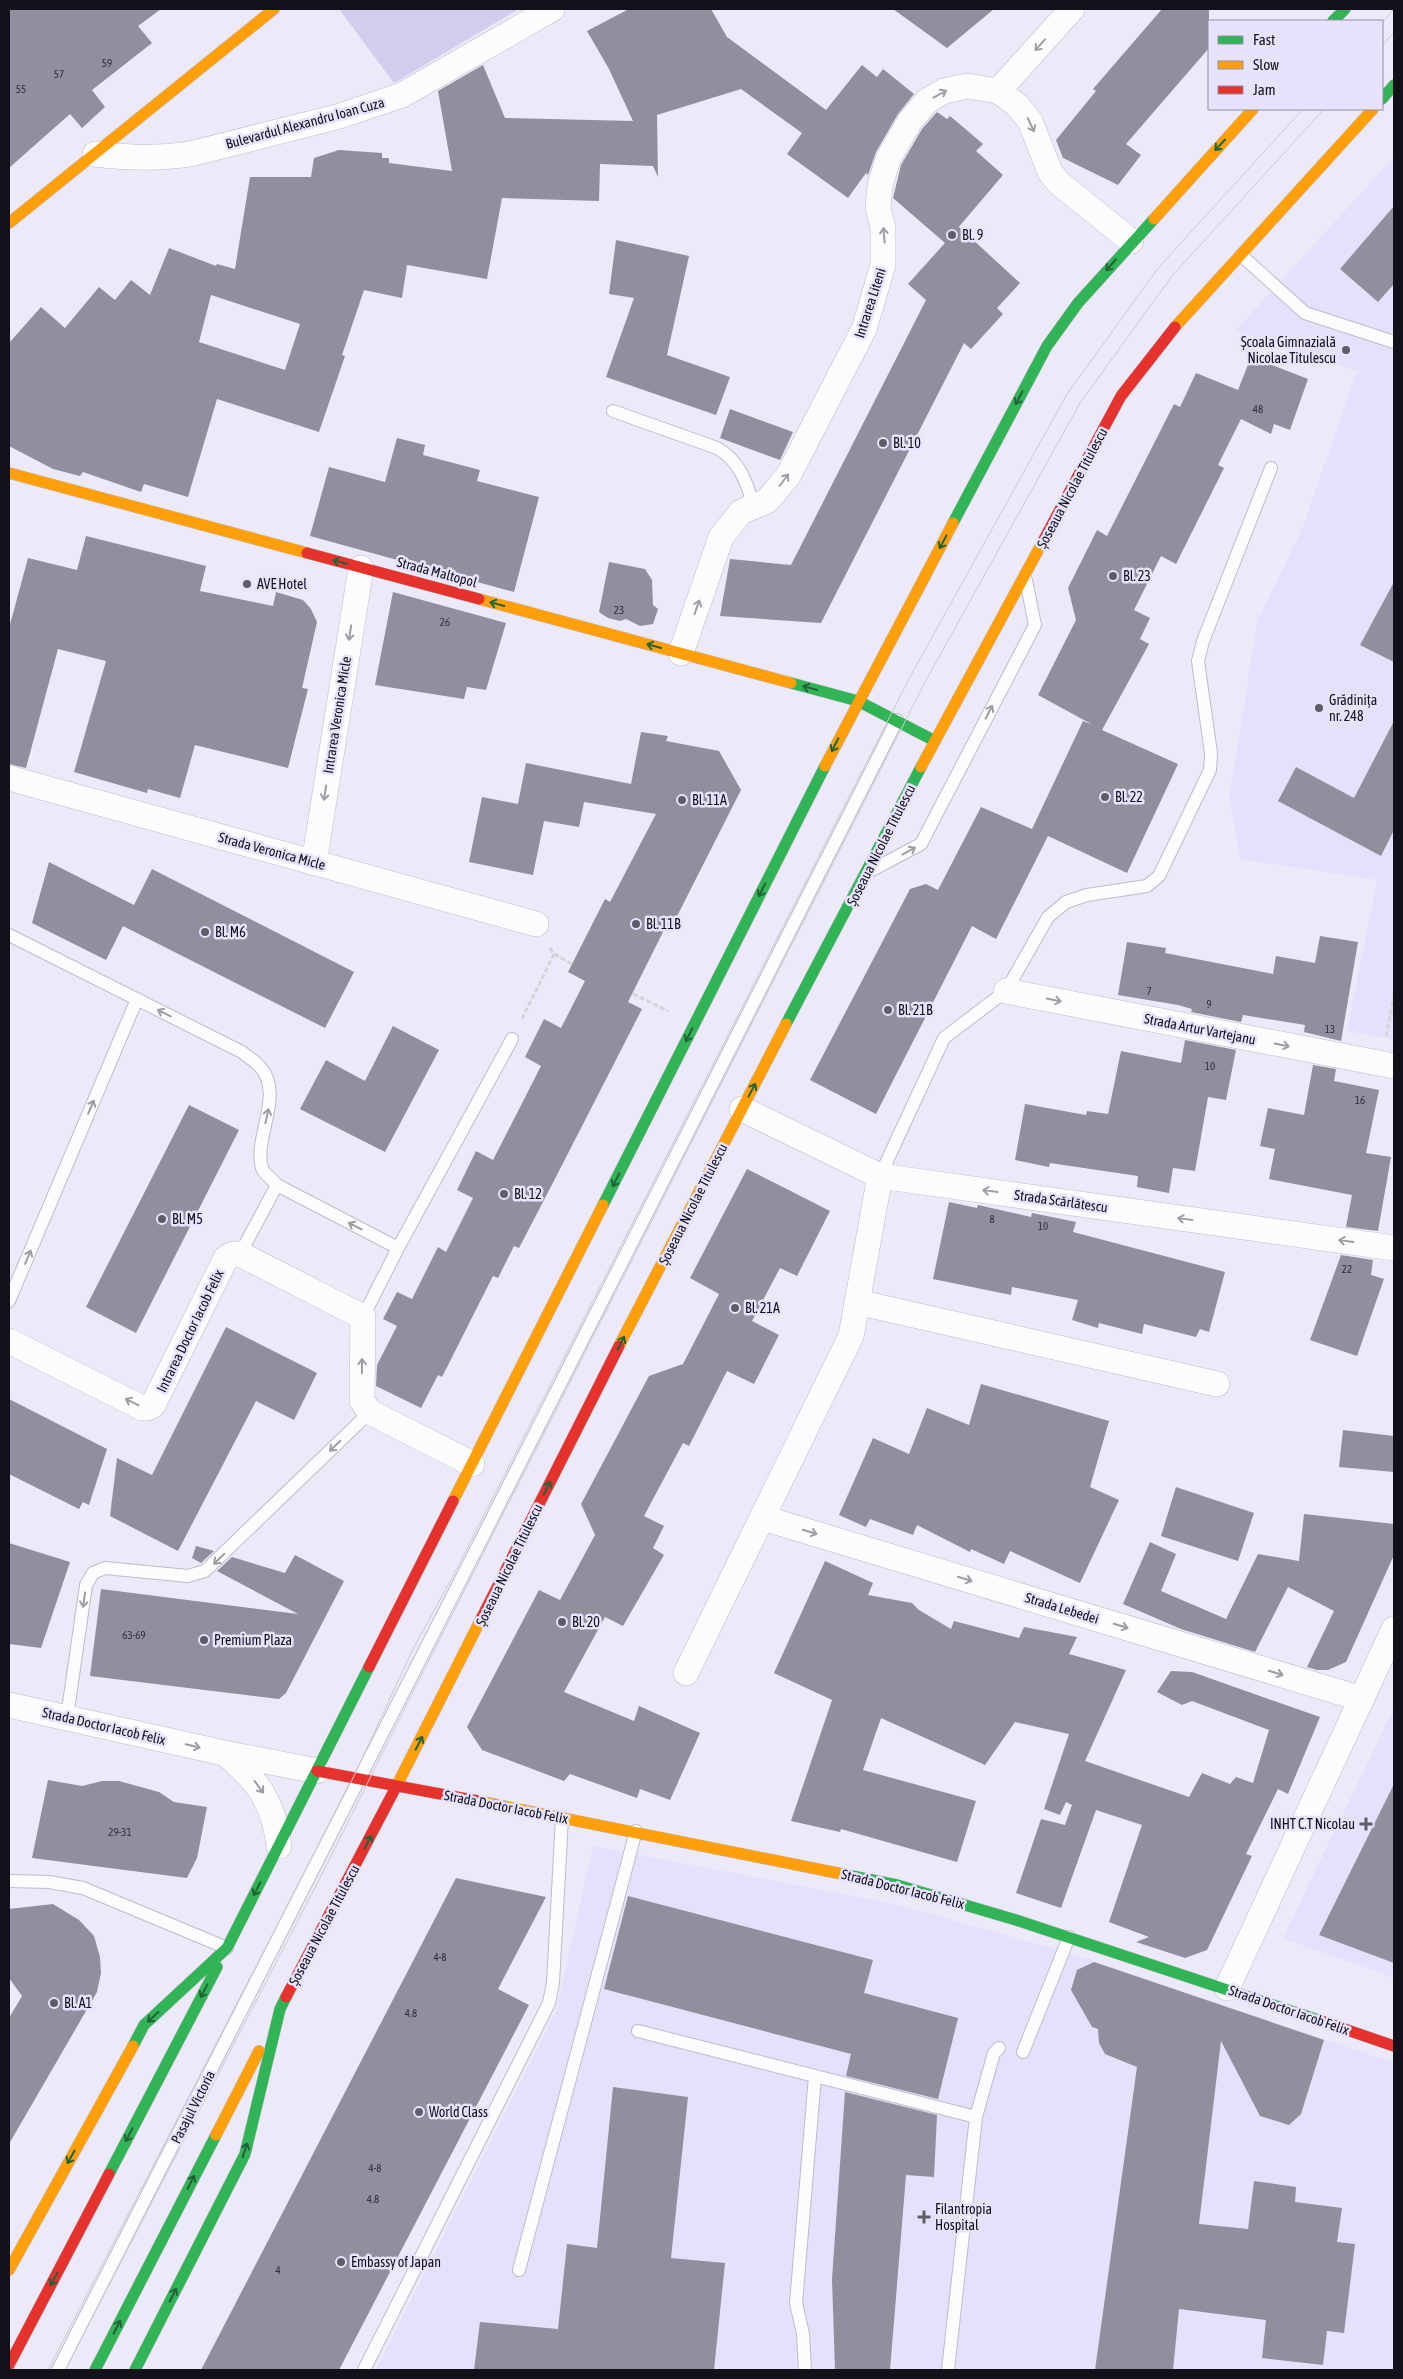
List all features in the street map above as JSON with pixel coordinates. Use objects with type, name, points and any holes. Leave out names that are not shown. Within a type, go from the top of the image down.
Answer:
[{"type":"main road","points":[[9,223],[274,9]]},
{"type":"main road","points":[[1334,20],[1345,9]]},
{"type":"main road","points":[[1383,98],[1394,85]]},
{"type":"main road","points":[[9,2365],[227,1948],[858,701],[1047,346],[1078,303],[1252,110]]},
{"type":"main road","name":"Șoseaua Nicolae Titulescu","points":[[135,2370],[245,2154],[280,2009],[397,1786],[573,1436],[742,1109],[935,740],[1121,396],[1161,342],[1372,110]]},
{"type":"main road","name":"Strada Maltopol","points":[[9,473],[858,701],[935,740]]},
{"type":"main road","name":"Strada Doctor Iacob Felix","points":[[317,1771],[636,1831],[897,1885],[1069,1937],[1227,1988],[1394,2046]]},
{"type":"main road","points":[[9,2270],[144,2025],[227,1948]]},
{"type":"main road","points":[[94,2370],[280,2009]]},
{"type":"street","name":"Bulevardul Alexandru Ioan Cuza","points":[[95,154],[132,158],[162,158],[190,154],[372,106],[402,95],[552,9]]},
{"type":"street","points":[[998,91],[1072,9]]},
{"type":"street","name":"Intrarea Liteni","points":[[681,654],[721,537],[741,512],[767,501],[788,476],[864,329],[883,265],[883,228],[878,208],[880,186],[888,159],[910,121],[928,101],[944,91],[967,86],[998,91],[1017,105],[1030,120],[1050,172],[1059,182],[1132,241]]},
{"type":"street","name":"Intrarea Veronica Micle","points":[[314,863],[361,568]]},
{"type":"street","name":"Strada Veronica Micle","points":[[9,778],[536,924]]},
{"type":"street","name":"Strada Artur Vartejanu","points":[[1006,991],[1388,1065]]},
{"type":"street","name":"Strada Scărlătescu","points":[[742,1109],[880,1176],[1394,1248]]},
{"type":"street","points":[[686,1673],[851,1336],[880,1176]]},
{"type":"street","name":"Intrarea Doctor Iacob Felix","points":[[9,1341],[142,1408],[148,1408],[153,1405],[226,1258],[233,1254],[240,1254]]},
{"type":"street","points":[[240,1254],[363,1317],[362,1401],[370,1412],[472,1464]]},
{"type":"street","points":[[857,1302],[1216,1384]]},
{"type":"street","name":"Strada Lebedei","points":[[763,1518],[1362,1699]]},
{"type":"street","points":[[1227,1988],[1394,1629]]},
{"type":"street","name":"Strada Doctor Iacob Felix","points":[[9,1705],[224,1753],[317,1771]]},
{"type":"street","points":[[224,1753],[251,1777],[268,1801],[277,1829],[279,1846]]},
{"type":"lane","points":[[1241,255],[1305,313],[1394,342]]},
{"type":"lane","points":[[613,411],[717,448],[729,455],[745,479],[754,507]]},
{"type":"lane","points":[[880,1176],[944,1038],[1006,991],[1048,917],[1066,902],[1087,895],[1147,886],[1160,876],[1210,770],[1211,752],[1198,662],[1203,641],[1271,468]]},
{"type":"lane","points":[[866,874],[921,844],[1035,625],[1025,575]]},
{"type":"lane","points":[[361,1779],[487,1525],[897,720]]},
{"type":"lane","points":[[9,935],[242,1052],[261,1067],[268,1081],[269,1108],[261,1148],[262,1168],[277,1185],[398,1248]]},
{"type":"lane","points":[[9,1302],[136,999]]},
{"type":"lane","points":[[363,1317],[398,1248],[512,1039]]},
{"type":"lane","points":[[240,1254],[277,1185]]},
{"type":"lane","points":[[67,1717],[86,1585],[93,1573],[105,1568],[188,1576],[205,1571],[370,1412]]},
{"type":"lane","name":"Pasajul Victoria","points":[[58,2370],[361,1779]]},
{"type":"lane","points":[[364,2370],[549,2003],[553,1983],[562,1818]]},
{"type":"lane","points":[[519,2270],[636,1831]]},
{"type":"lane","points":[[9,1881],[48,1882],[83,1888],[227,1948]]},
{"type":"lane","points":[[1023,2052],[1069,1937]]},
{"type":"lane","points":[[638,2031],[976,2117]]},
{"type":"lane","points":[[948,2370],[976,2117],[994,2053],[999,2048]]},
{"type":"lane","points":[[805,2370],[803,2334],[796,2303],[815,2076]]},
{"type":"path","points":[[512,1039],[554,954]]},
{"type":"path","points":[[632,994],[693,1025]]},
{"type":"path","points":[[1388,1065],[1394,996]]},
{"type":"shaded area","points":[[339,9],[519,9],[394,83]]},
{"type":"shaded area","name":"Grădinița nr. 248","points":[[1394,157],[1394,1040],[1347,1031],[1377,880],[1240,859],[1229,797],[1258,619],[1301,532],[1357,371],[1236,330]]},
{"type":"shaded area","name":"INHT C.T Nicolau","points":[[1394,1711],[1394,1978],[1283,1938]]},
{"type":"shaded area","name":"Filantropia Hospital","points":[[593,1846],[895,1904],[1070,1953],[1394,2063],[1394,2370],[376,2370],[556,2012]]},
{"type":"building","points":[[9,9],[161,9],[138,26],[152,43],[92,90],[105,107],[82,128],[70,114],[9,168]]},
{"type":"building","points":[[629,9],[711,9],[727,37],[826,110],[862,65],[877,77],[883,69],[914,94],[898,114],[876,152],[868,175],[866,173],[848,198],[787,154],[802,133],[741,89],[657,115],[658,177],[653,166],[600,164],[599,201],[502,198],[487,279],[407,265],[402,298],[364,290],[342,355],[345,356],[319,432],[217,399],[188,497],[144,484],[141,492],[83,472],[80,476],[53,469],[9,446],[9,343],[41,307],[65,328],[99,287],[115,300],[131,280],[150,295],[169,248],[216,266],[217,264],[235,269],[250,177],[311,177],[314,158],[339,150],[382,153],[382,158],[389,158],[389,163],[452,171],[438,91],[483,65],[505,118],[633,121],[609,69],[587,31]],"holes":[[[211,295],[300,324],[285,370],[199,342]]]},
{"type":"building","points":[[893,9],[994,9],[947,48]]},
{"type":"building","points":[[1162,9],[1209,9],[1208,49],[1126,144],[1141,155],[1118,185],[1063,158],[1056,140],[1096,91],[1093,89]]},
{"type":"building","points":[[937,112],[947,119],[950,116],[983,144],[976,151],[1003,175],[957,229],[959,227],[1020,283],[997,308],[1003,314],[971,349],[964,343],[821,623],[720,616],[730,559],[791,565],[926,300],[908,284],[945,243],[893,198],[901,165],[922,129]]},
{"type":"building","points":[[1394,206],[1394,284],[1378,302],[1340,269]]},
{"type":"building","points":[[616,240],[689,256],[667,355],[730,377],[716,415],[606,377],[634,298],[609,294]]},
{"type":"building","points":[[1251,357],[1308,379],[1290,430],[1274,424],[1271,434],[1241,419],[1218,465],[1224,468],[1176,564],[1161,556],[1134,610],[1150,618],[1140,639],[1149,644],[1102,730],[1178,764],[1127,873],[1048,836],[996,939],[972,926],[876,1114],[810,1080],[910,889],[926,884],[938,890],[981,807],[1032,829],[1083,721],[1093,725],[1038,695],[1076,620],[1068,588],[1097,530],[1107,536],[1174,404],[1180,407],[1196,373],[1238,390]]},
{"type":"building","points":[[730,409],[793,432],[780,460],[720,438]]},
{"type":"building","points":[[397,438],[425,445],[423,455],[480,470],[477,481],[539,497],[514,592],[310,536],[329,467],[385,482]]},
{"type":"building","points":[[86,536],[206,566],[200,591],[273,606],[276,592],[303,600],[311,609],[317,622],[302,688],[308,689],[288,768],[195,745],[180,798],[148,789],[147,793],[74,772],[106,661],[58,649],[26,768],[9,764],[9,628],[28,558],[77,570]]},
{"type":"building","points":[[609,562],[645,569],[652,580],[653,605],[658,609],[653,624],[640,626],[626,619],[620,621],[608,618],[599,612]]},
{"type":"building","points":[[1394,582],[1394,662],[1360,645]]},
{"type":"building","points":[[393,592],[506,623],[486,690],[467,687],[464,699],[375,685]]},
{"type":"building","points":[[1394,721],[1394,830],[1381,856],[1278,801],[1296,767],[1354,798]]},
{"type":"building","points":[[641,732],[668,736],[666,741],[719,751],[741,790],[671,928],[666,926],[628,1002],[642,1009],[559,1171],[519,1248],[514,1246],[498,1278],[493,1276],[442,1377],[438,1375],[421,1408],[376,1386],[377,1365],[397,1326],[383,1319],[397,1292],[412,1299],[438,1247],[446,1252],[473,1198],[457,1190],[476,1151],[493,1160],[541,1066],[525,1057],[544,1019],[561,1028],[585,981],[568,972],[605,899],[610,902],[656,814],[584,802],[579,827],[544,821],[533,875],[469,862],[482,797],[518,804],[526,763],[631,784]]},
{"type":"building","name":"Bl. M6","points":[[49,862],[134,905],[152,869],[354,972],[325,1028],[123,926],[106,960],[32,923]]},
{"type":"building","points":[[1320,936],[1358,942],[1341,1041],[1304,1032],[1305,1025],[1243,1015],[1241,1022],[1191,1012],[1192,1009],[1178,1005],[1118,995],[1127,942],[1166,948],[1165,953],[1273,974],[1276,956],[1315,963]]},
{"type":"building","points":[[393,1026],[439,1050],[385,1152],[300,1109],[326,1060],[365,1081]]},
{"type":"building","points":[[1185,1040],[1236,1050],[1226,1100],[1208,1097],[1195,1171],[1173,1168],[1169,1193],[1137,1187],[1138,1176],[1050,1163],[1049,1167],[1015,1160],[1025,1104],[1086,1115],[1087,1111],[1108,1114],[1121,1051],[1181,1063]]},
{"type":"building","points":[[1313,1065],[1336,1069],[1334,1081],[1379,1090],[1366,1153],[1391,1157],[1378,1231],[1346,1227],[1352,1195],[1269,1179],[1275,1149],[1260,1146],[1268,1108],[1304,1115]]},
{"type":"building","name":"Bl. M5","points":[[189,1105],[239,1130],[136,1333],[86,1307]]},
{"type":"building","points":[[747,1169],[830,1211],[797,1276],[780,1268],[752,1321],[779,1335],[754,1384],[727,1371],[689,1446],[683,1443],[644,1516],[664,1526],[653,1548],[664,1555],[623,1626],[605,1617],[564,1692],[634,1721],[639,1706],[700,1733],[670,1800],[640,1789],[637,1798],[570,1774],[564,1781],[482,1750],[467,1727],[539,1590],[560,1600],[595,1535],[581,1504],[649,1376],[683,1364],[719,1294],[690,1278]]},
{"type":"building","points":[[949,1202],[977,1208],[978,1205],[1031,1217],[1032,1213],[1076,1222],[1073,1232],[1225,1272],[1209,1332],[1200,1329],[1196,1337],[1144,1324],[1142,1334],[1099,1323],[1098,1328],[1072,1320],[1078,1300],[1012,1287],[1011,1295],[933,1279]]},
{"type":"building","points":[[1341,1255],[1373,1260],[1371,1275],[1384,1279],[1357,1356],[1310,1340]]},
{"type":"building","points":[[226,1327],[317,1373],[294,1420],[256,1401],[178,1551],[110,1516],[117,1458],[152,1475]]},
{"type":"building","points":[[981,1384],[1109,1421],[1090,1487],[1119,1500],[1080,1583],[1010,1551],[1004,1564],[971,1549],[970,1552],[917,1525],[913,1535],[870,1519],[866,1527],[839,1515],[873,1438],[909,1454],[927,1408],[969,1425]]},
{"type":"building","points":[[9,1399],[107,1449],[89,1505],[83,1502],[79,1509],[9,1474]]},
{"type":"building","points":[[1343,1430],[1394,1436],[1394,1472],[1339,1467]]},
{"type":"building","points":[[1176,1487],[1254,1513],[1238,1561],[1161,1536]]},
{"type":"building","points":[[1304,1514],[1394,1524],[1394,1555],[1346,1662],[1328,1670],[1317,1670],[1307,1667],[1334,1611],[1288,1587],[1255,1652],[1181,1629],[1123,1604],[1150,1542],[1176,1554],[1161,1591],[1226,1619],[1258,1554],[1299,1561]]},
{"type":"building","points":[[9,1543],[70,1562],[41,1648],[9,1644]]},
{"type":"building","points":[[196,1546],[214,1551],[201,1563],[192,1558]]},
{"type":"building","name":"Premium Plaza","points":[[295,1555],[344,1581],[286,1693],[279,1699],[90,1676],[101,1589],[298,1614],[217,1571],[232,1557],[285,1573]]},
{"type":"building","points":[[825,1561],[873,1583],[868,1595],[912,1603],[919,1610],[951,1629],[954,1621],[1019,1638],[1024,1627],[1077,1637],[1069,1654],[1126,1670],[1085,1761],[1189,1797],[1202,1773],[1230,1784],[1236,1777],[1253,1783],[1269,1730],[1192,1701],[1182,1705],[1157,1692],[1171,1671],[1192,1672],[1320,1717],[1288,1794],[1278,1789],[1246,1854],[1252,1856],[1207,1950],[1185,1958],[1136,1942],[1149,1937],[1109,1922],[1142,1825],[1096,1810],[1061,1908],[1016,1893],[1041,1819],[1065,1825],[1072,1805],[1066,1802],[1060,1815],[1044,1809],[1069,1734],[1015,1722],[985,1765],[881,1718],[863,1770],[976,1801],[957,1862],[841,1829],[840,1832],[791,1821],[832,1700],[774,1673]]},
{"type":"building","points":[[48,1780],[82,1786],[102,1781],[119,1781],[159,1792],[174,1802],[207,1807],[197,1858],[187,1878],[32,1858]]},
{"type":"building","points":[[1394,1784],[1394,1963],[1319,1935]]},
{"type":"building","points":[[456,1878],[546,1897],[498,1989],[529,2005],[339,2370],[201,2370]]},
{"type":"building","points":[[628,1896],[873,1960],[864,1993],[958,2018],[938,2099],[846,2076],[851,2054],[604,1989]]},
{"type":"building","name":"Bl. A1","points":[[53,1904],[79,1920],[94,1936],[100,1957],[101,1973],[97,1992],[9,2144],[9,2018],[22,1996],[9,1978],[9,1909]]},
{"type":"building","points":[[1094,1962],[1324,2040],[1301,2114],[1289,2125],[1260,2116],[1221,2041],[1199,2224],[1248,2229],[1254,2181],[1296,2187],[1295,2202],[1342,2208],[1337,2242],[1355,2244],[1344,2333],[1327,2331],[1323,2365],[1262,2358],[1266,2320],[1179,2309],[1173,2370],[1095,2370],[1137,2067],[1105,2054],[1099,2043],[1098,2029],[1092,2027],[1071,1990],[1077,1970]]},
{"type":"building","points":[[613,2087],[688,2097],[671,2258],[725,2263],[714,2370],[474,2370],[480,2322],[558,2329],[567,2244],[597,2248]]},
{"type":"building","points":[[845,2092],[937,2115],[934,2177],[906,2175],[890,2370],[835,2370],[832,2279]]},
{"type":"tram line","points":[[1383,22],[1394,9]]},
{"type":"tram line","points":[[1383,45],[1394,32]]},
{"type":"tram line","points":[[48,2370],[353,1778],[412,1651],[453,1576],[911,675],[1067,394],[1159,267],[1302,110]]},
{"type":"tram line","points":[[65,2370],[323,1872],[925,682],[1080,403],[1172,276],[1323,110]]},
{"type":"traffic: fast","points":[[1334,20],[1345,9]]},
{"type":"traffic: fast","points":[[1383,98],[1394,85]]},
{"type":"traffic: fast","points":[[953,523],[1047,346],[1078,303],[1154,219]]},
{"type":"traffic: fast","points":[[791,683],[858,701],[935,741]]},
{"type":"traffic: fast","points":[[603,1205],[825,766]]},
{"type":"traffic: fast","points":[[786,1024],[921,767]]},
{"type":"traffic: fast","points":[[133,2046],[144,2025],[227,1948],[369,1667]]},
{"type":"traffic: fast","points":[[842,1874],[897,1885],[1016,1920],[1321,2021]]},
{"type":"traffic: fast","points":[[109,2174],[217,1967]]},
{"type":"traffic: fast","points":[[135,2370],[245,2154],[280,2009],[286,1997]]},
{"type":"traffic: fast","points":[[95,2370],[216,2135]]},
{"type":"traffic: slow","points":[[9,223],[274,9]]},
{"type":"traffic: slow","points":[[1154,219],[1252,110]]},
{"type":"traffic: slow","points":[[1175,327],[1372,110]]},
{"type":"traffic: slow","points":[[9,473],[307,553]]},
{"type":"traffic: slow","points":[[825,766],[953,523]]},
{"type":"traffic: slow","points":[[921,767],[1042,543]]},
{"type":"traffic: slow","points":[[479,599],[791,683]]},
{"type":"traffic: slow","points":[[619,1346],[786,1024]]},
{"type":"traffic: slow","points":[[453,1501],[603,1205]]},
{"type":"traffic: slow","points":[[396,1787],[481,1619]]},
{"type":"traffic: slow","points":[[478,1801],[842,1874]]},
{"type":"traffic: slow","points":[[9,2270],[133,2046]]},
{"type":"traffic: slow","points":[[216,2135],[259,2051]]},
{"type":"traffic: jam","points":[[1042,543],[1121,396],[1175,327]]},
{"type":"traffic: jam","points":[[307,553],[479,599]]},
{"type":"traffic: jam","points":[[481,1619],[619,1346]]},
{"type":"traffic: jam","points":[[369,1667],[453,1501]]},
{"type":"traffic: jam","points":[[317,1771],[478,1801]]},
{"type":"traffic: jam","points":[[286,1997],[396,1787]]},
{"type":"traffic: jam","points":[[1321,2021],[1394,2046]]},
{"type":"traffic: jam","points":[[9,2365],[109,2174]]},
{"type":"place","name":"Bl. 9","points":[[952,235]]},
{"type":"place","name":"Școala Gimnazială Nicolae Titulescu","points":[[1346,350]]},
{"type":"place","name":"Bl. 10","points":[[883,443]]},
{"type":"place","name":"Bl. 23","points":[[1113,576]]},
{"type":"place","name":"AVE Hotel","points":[[247,584]]},
{"type":"place","name":"Grădinița nr. 248","points":[[1319,708]]},
{"type":"place","name":"Bl. 22","points":[[1105,797]]},
{"type":"place","name":"Bl. 11A","points":[[682,800]]},
{"type":"place","name":"Bl. 11B","points":[[636,924]]},
{"type":"place","name":"Bl. M6","points":[[205,932]]},
{"type":"place","name":"Bl. 21B","points":[[888,1010]]},
{"type":"place","name":"Bl. 12","points":[[504,1194]]},
{"type":"place","name":"Bl. M5","points":[[162,1219]]},
{"type":"place","name":"Bl. 21A","points":[[735,1308]]},
{"type":"place","name":"Bl. 20","points":[[562,1622]]},
{"type":"place","name":"Premium Plaza","points":[[204,1640]]},
{"type":"place","name":"INHT C.T Nicolau","points":[[1366,1824]]},
{"type":"place","name":"Bl. A1","points":[[54,2003]]},
{"type":"place","name":"World Class","points":[[419,2112]]},
{"type":"place","name":"Filantropia Hospital","points":[[924,2217]]},
{"type":"place","name":"Embassy of Japan","points":[[341,2262]]}]
